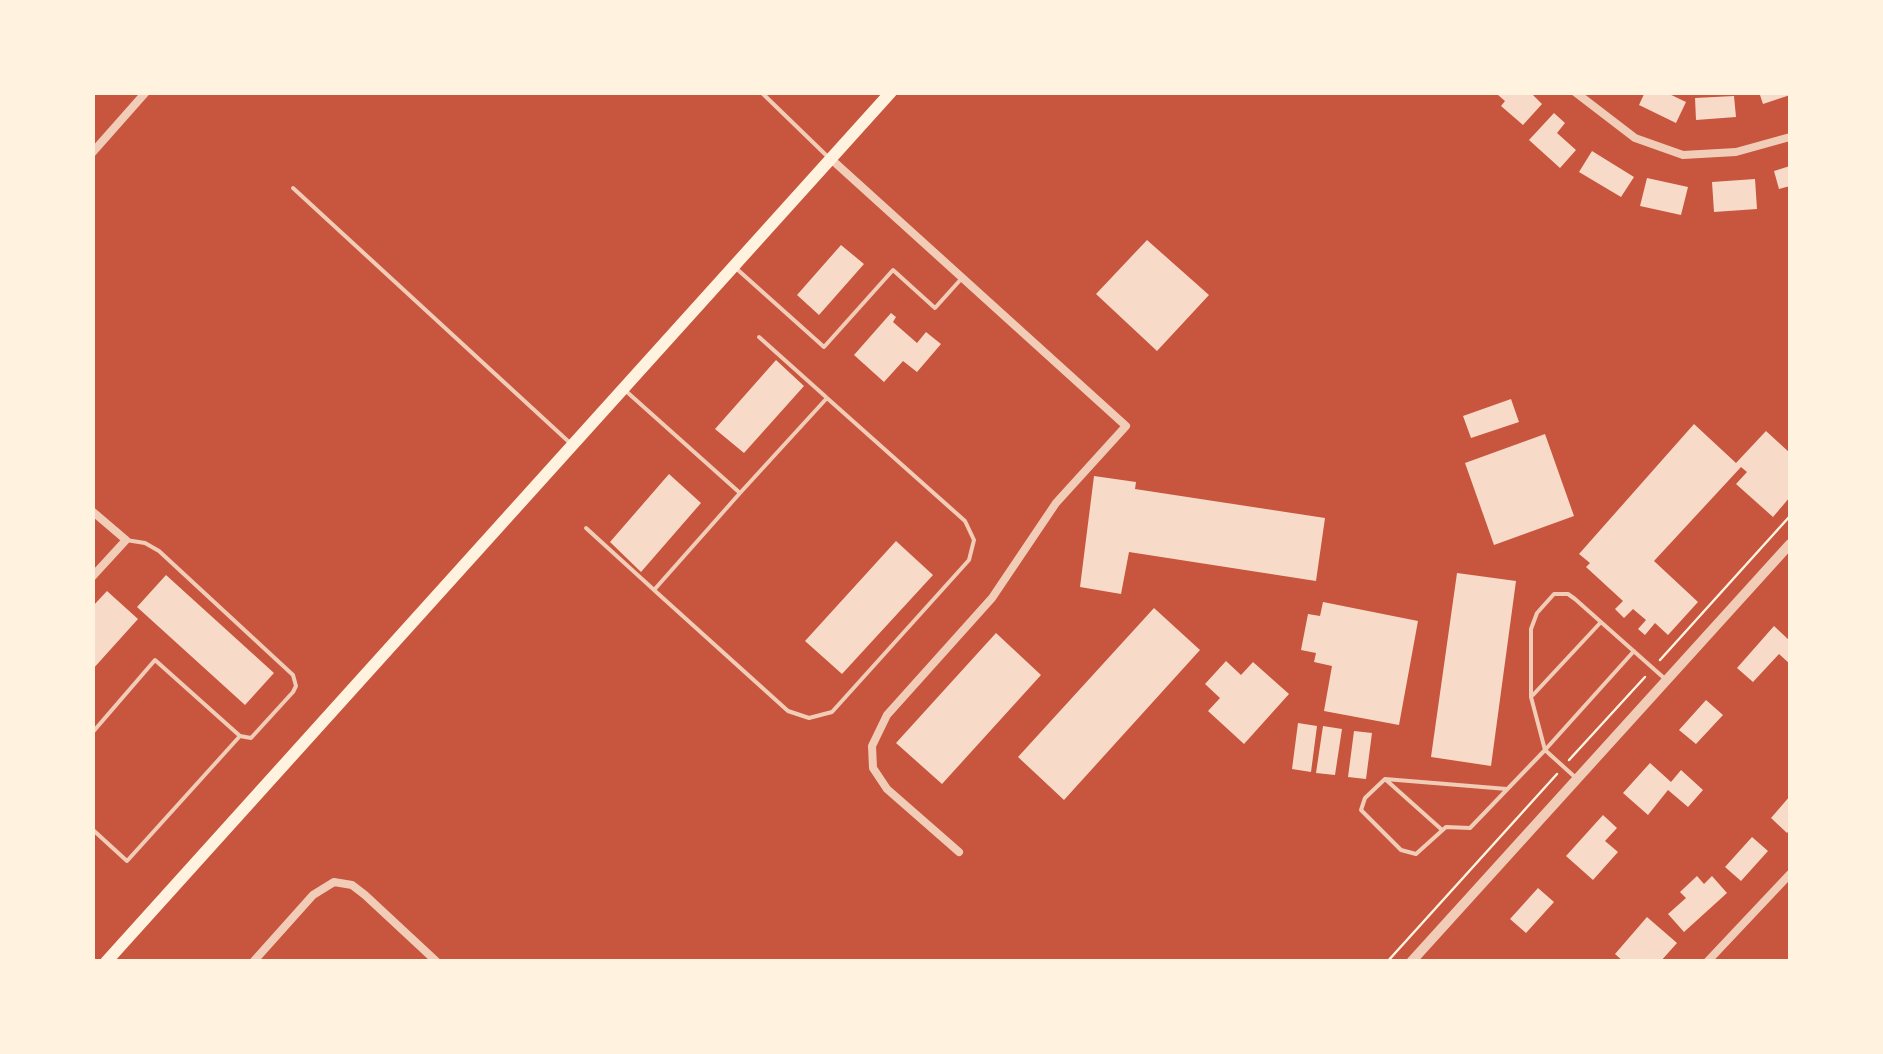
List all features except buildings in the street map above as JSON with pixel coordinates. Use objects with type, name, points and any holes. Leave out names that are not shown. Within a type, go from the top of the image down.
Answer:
[{"type":"main road","points":[[106,962],[891,92]]},
{"type":"street","points":[[92,153],[146,92]]},
{"type":"street","points":[[1575,92],[1634,138],[1683,155],[1736,152],[1790,137]]},
{"type":"street","points":[[830,159],[1126,426],[1056,503],[992,598],[887,715],[872,746],[874,768],[887,789],[959,852]]},
{"type":"street","points":[[92,510],[126,540],[92,578]]},
{"type":"street","points":[[1411,962],[1790,544]]},
{"type":"street","points":[[1707,962],[1790,874]]},
{"type":"street","points":[[253,962],[313,895],[334,882],[352,885],[437,962]]},
{"type":"lane","points":[[761,92],[830,159]]},
{"type":"lane","points":[[293,188],[572,446]]},
{"type":"lane","points":[[734,266],[824,347],[893,270],[936,308],[962,278]]},
{"type":"lane","points":[[586,528],[788,711],[809,718],[832,712],[845,698],[969,560],[974,540],[965,520],[759,337]]},
{"type":"lane","points":[[624,388],[740,494]]},
{"type":"lane","points":[[654,590],[827,398]]},
{"type":"lane","points":[[92,733],[156,660],[240,736],[251,738],[296,686],[292,676],[159,551],[145,543],[126,540]]},
{"type":"lane","points":[[1578,780],[1545,750],[1531,697],[1531,629],[1548,599],[1554,594],[1568,594],[1667,681]]},
{"type":"lane","points":[[1531,697],[1601,622]]},
{"type":"lane","points":[[1507,789],[1384,779],[1365,798],[1360,810],[1402,850],[1416,854],[1442,830],[1470,828],[1545,750],[1634,651]]},
{"type":"lane","points":[[95,831],[127,861],[240,736]]},
{"type":"lane","points":[[1384,779],[1442,830]]},
{"type":"path","points":[[1387,962],[1790,516]]}]
